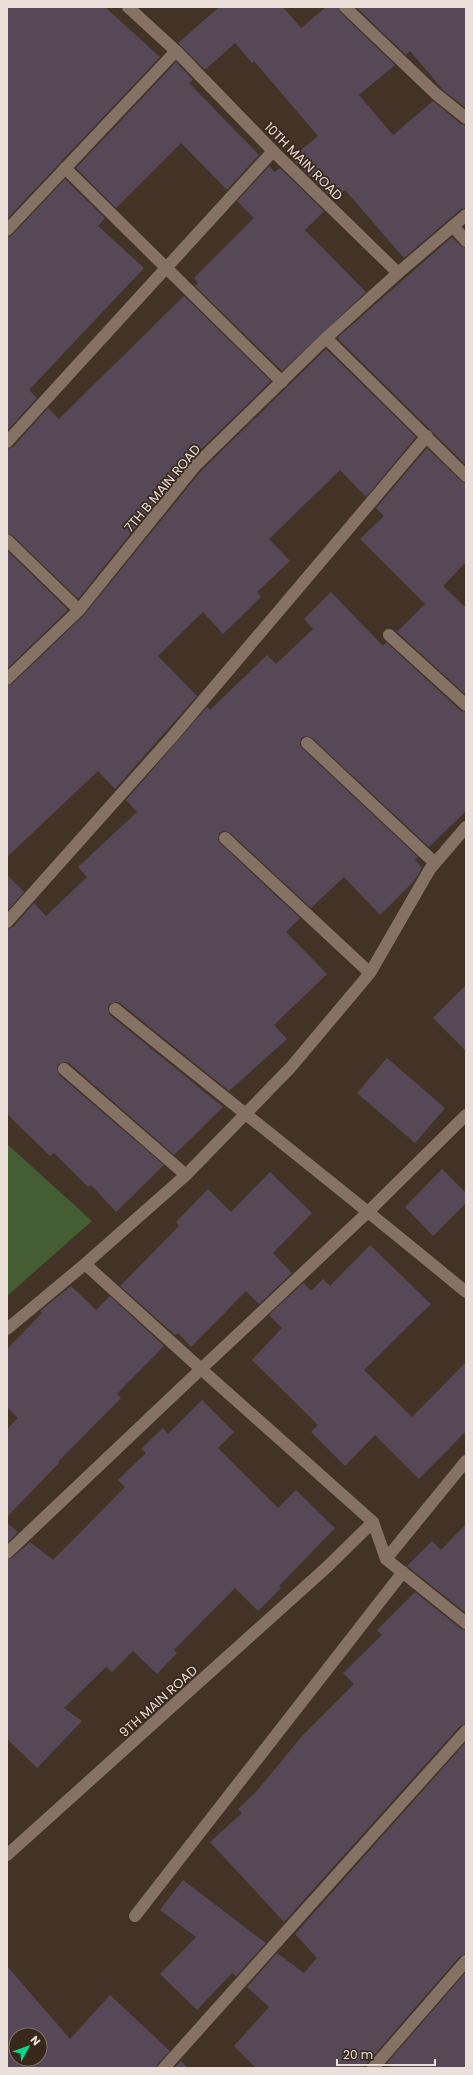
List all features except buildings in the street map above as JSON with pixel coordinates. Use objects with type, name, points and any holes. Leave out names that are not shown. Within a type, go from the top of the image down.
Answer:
[{"type":"street","name":"10TH MAIN ROAD","points":[[128,7],[176,51],[273,151],[398,273]]},
{"type":"street","points":[[345,7],[436,94],[466,118]]},
{"type":"street","points":[[7,230],[176,51]]},
{"type":"street","points":[[7,442],[273,151]]},
{"type":"street","points":[[65,168],[282,382]]},
{"type":"street","points":[[398,273],[466,215]]},
{"type":"street","points":[[453,226],[466,241]]},
{"type":"street","name":"7TH B MAIN ROAD","points":[[7,679],[79,610],[196,466],[326,338],[398,273]]},
{"type":"street","points":[[326,338],[466,476]]},
{"type":"street","points":[[7,922],[172,737],[427,436]]},
{"type":"street","points":[[7,540],[79,610]]},
{"type":"street","points":[[389,635],[466,705]]},
{"type":"street","points":[[308,743],[435,863]]},
{"type":"street","points":[[7,1329],[85,1264],[186,1175],[291,1067],[370,973],[435,863],[466,827]]},
{"type":"street","points":[[225,838],[370,973]]},
{"type":"street","points":[[115,1009],[244,1114],[368,1211],[466,1292]]},
{"type":"street","points":[[64,1069],[186,1175]]},
{"type":"street","points":[[7,1553],[368,1211],[466,1115]]},
{"type":"street","points":[[85,1264],[373,1522],[386,1559],[466,1622]]},
{"type":"street","points":[[386,1559],[466,1461]]},
{"type":"street","name":"9TH MAIN ROAD","points":[[7,1855],[327,1567],[373,1522]]},
{"type":"street","points":[[135,1916],[403,1572]]},
{"type":"street","points":[[164,2068],[466,1731]]},
{"type":"street","points":[[373,2068],[466,1961]]},
{"type":"green space","points":[[7,1144],[92,1221],[7,1296]]}]
